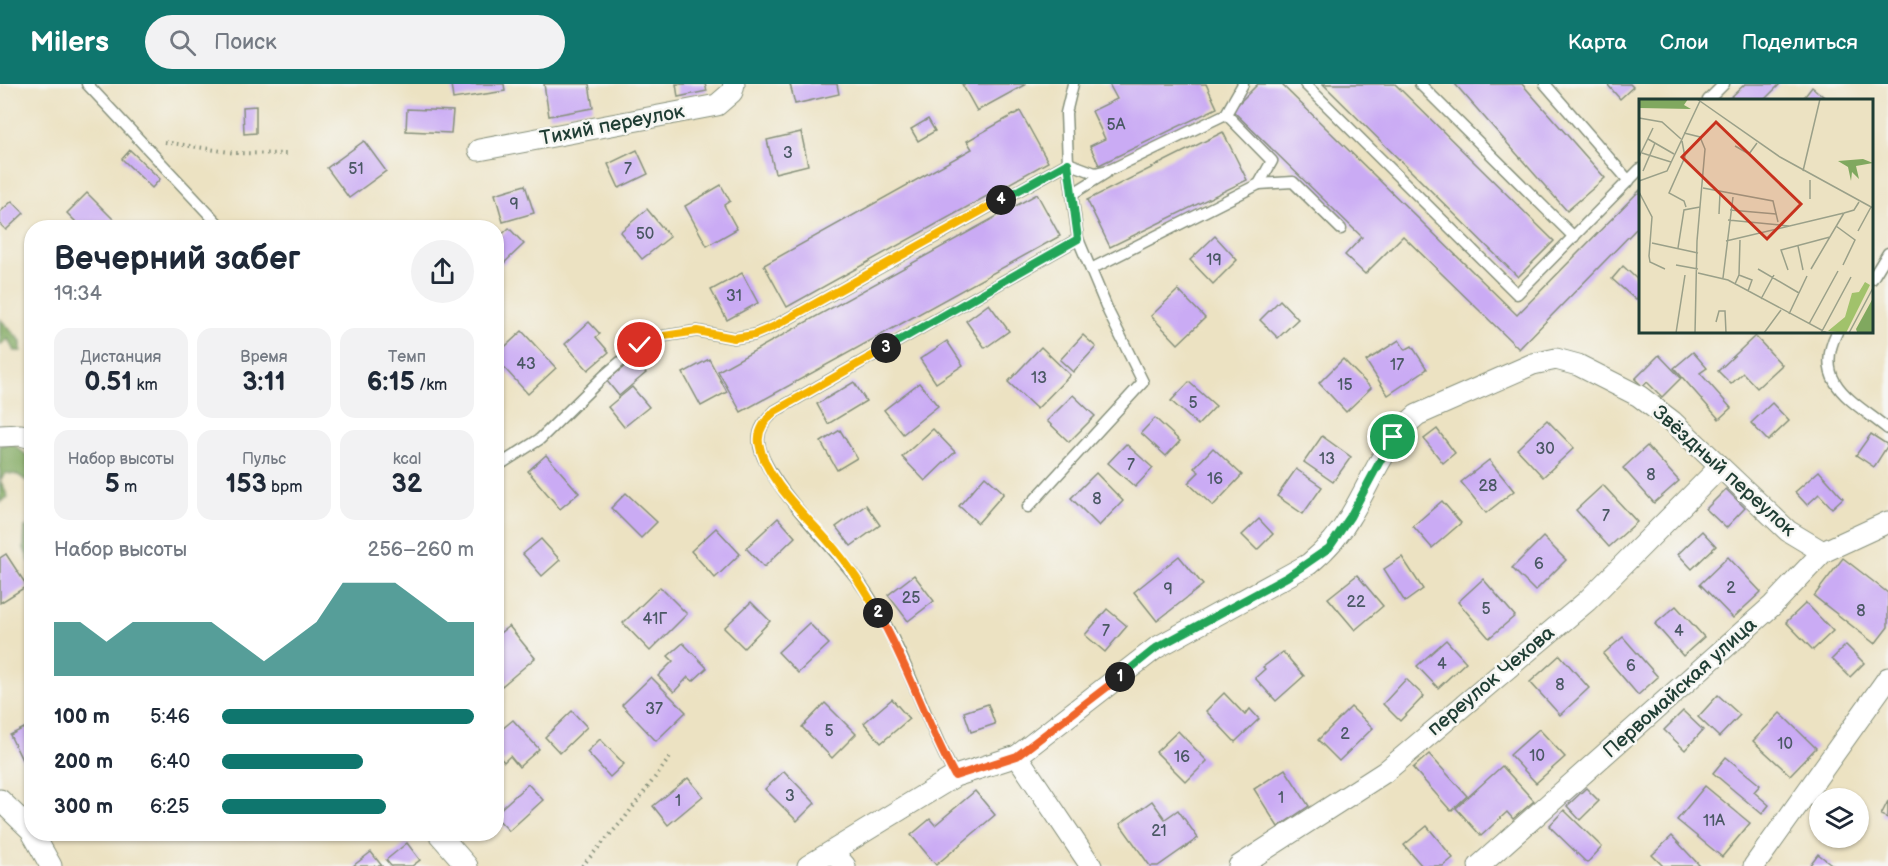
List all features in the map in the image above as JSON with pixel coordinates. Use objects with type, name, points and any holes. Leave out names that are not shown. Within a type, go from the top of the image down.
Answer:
[{"type":"street","name":"Тихий переулок","points":[[479,150],[717,105],[732,92],[734,84]]},
{"type":"street","name":"Звёздный переулок","points":[[808,866],[839,859],[955,776],[1017,756],[1156,648],[1287,577],[1329,548],[1350,517],[1393,437],[1417,415],[1533,364],[1556,359],[1578,365],[1639,396],[1673,422],[1788,531],[1823,552]]},
{"type":"street","points":[[0,436],[24,436]]},
{"type":"street","name":"переулок Чехова","points":[[1239,866],[1384,772],[1587,601],[1720,467]]},
{"type":"street","name":"Первомайская улица","points":[[1479,866],[1773,604],[1823,552],[1888,522]]},
{"type":"street","points":[[1754,866],[1888,678]]},
{"type":"street","points":[[1017,756],[1091,866]]},
{"type":"street","points":[[0,800],[24,825]]},
{"type":"street","points":[[37,841],[51,866]]},
{"type":"street","points":[[445,841],[467,866]]},
{"type":"lane","points":[[87,84],[215,220]]},
{"type":"lane","points":[[1028,507],[1143,382],[1078,239],[1068,163],[1066,113],[1073,84]]},
{"type":"lane","points":[[1072,194],[1112,169],[1226,114],[1243,84]]},
{"type":"lane","points":[[1305,84],[1517,294],[1639,171]]},
{"type":"lane","points":[[1420,84],[1574,237]]},
{"type":"lane","points":[[1545,84],[1629,181]]},
{"type":"lane","points":[[1709,99],[1724,84]]},
{"type":"lane","points":[[1226,114],[1272,161],[1259,184]]},
{"type":"lane","points":[[504,462],[540,439],[605,375],[640,345],[664,336],[697,331],[734,338],[754,335],[773,327],[1068,163],[1095,173],[1112,169]]},
{"type":"lane","points":[[1091,269],[1259,184],[1293,182],[1341,229]]},
{"type":"lane","points":[[955,776],[934,738],[892,638],[862,585],[836,550],[780,488],[759,442],[763,423],[775,411],[1078,239]]},
{"type":"lane","points":[[1873,277],[1888,253]]},
{"type":"lane","points":[[1837,333],[1828,352],[1829,373],[1841,391],[1888,429]]},
{"type":"path","points":[[135,134],[202,149],[235,153],[289,154]]},
{"type":"path","points":[[582,866],[624,819],[670,756]]},
{"type":"green space","points":[[0,319],[21,341],[21,351],[15,351],[8,339],[0,345]]},
{"type":"green space","points":[[12,443],[24,453],[24,479],[18,475],[6,473],[0,480],[0,445]]},
{"type":"green space","points":[[0,480],[8,497],[0,502]]},
{"type":"building","points":[[451,84],[504,84],[505,91],[453,99]]},
{"type":"building","points":[[544,84],[589,84],[593,108],[549,116]]},
{"type":"building","points":[[676,84],[705,84],[707,91],[678,97]]},
{"type":"building","points":[[790,84],[837,84],[839,94],[795,104]]},
{"type":"building","points":[[962,84],[1026,84],[977,111]]},
{"type":"building","points":[[1109,84],[1206,84],[1217,108],[1099,165],[1090,146],[1105,139],[1092,111],[1117,99]]},
{"type":"building","points":[[1258,84],[1281,84],[1517,315],[1639,191],[1639,226],[1519,349],[1403,236],[1365,274],[1345,255],[1362,237],[1232,110]]},
{"type":"building","points":[[1323,84],[1395,84],[1554,241],[1518,277]]},
{"type":"building","points":[[1455,84],[1522,84],[1605,178],[1567,211]]},
{"type":"building","points":[[1607,84],[1630,84],[1633,87],[1620,99]]},
{"type":"building","points":[[1745,84],[1780,84],[1765,99],[1729,99]]},
{"type":"building","points":[[1812,87],[1824,97],[1823,99],[1803,99]]},
{"type":"building","points":[[256,106],[256,133],[244,134],[243,107]]},
{"type":"building","points":[[407,109],[453,111],[451,133],[406,131]]},
{"type":"building","points":[[1020,111],[1048,162],[787,307],[764,265],[972,149],[967,141]]},
{"type":"building","points":[[928,119],[935,131],[918,141],[911,129]]},
{"type":"building","points":[[801,132],[808,165],[775,173],[767,140]]},
{"type":"building","points":[[1223,132],[1247,180],[1110,247],[1087,200]]},
{"type":"building","points":[[364,141],[386,171],[349,198],[327,168]]},
{"type":"building","points":[[130,150],[160,179],[152,188],[122,159]]},
{"type":"building","points":[[637,150],[648,174],[619,188],[608,164]]},
{"type":"building","points":[[525,185],[534,213],[504,222],[495,194]]},
{"type":"building","points":[[721,185],[730,201],[724,205],[737,229],[707,246],[685,206]]},
{"type":"building","points":[[87,193],[114,220],[74,220],[67,213]]},
{"type":"building","points":[[1037,194],[1060,236],[741,412],[718,371]]},
{"type":"building","points":[[12,201],[24,213],[6,230],[0,224],[0,212]]},
{"type":"building","points":[[647,209],[670,237],[642,259],[620,232]]},
{"type":"building","points":[[509,228],[524,244],[504,263],[504,233]]},
{"type":"building","points":[[1215,236],[1237,260],[1213,284],[1190,260]]},
{"type":"building","points":[[1623,266],[1639,281],[1639,296],[1636,300],[1612,279]]},
{"type":"building","points":[[742,273],[758,303],[727,320],[711,290]]},
{"type":"building","points":[[1178,290],[1205,318],[1178,344],[1151,316]]},
{"type":"building","points":[[1280,300],[1298,319],[1278,338],[1260,320]]},
{"type":"building","points":[[989,304],[1009,331],[985,348],[966,321]]},
{"type":"building","points":[[589,322],[600,334],[596,337],[609,352],[588,370],[565,344]]},
{"type":"building","points":[[522,331],[556,368],[528,394],[504,368],[504,348]]},
{"type":"building","points":[[1083,335],[1096,347],[1073,372],[1060,360]]},
{"type":"building","points":[[1755,336],[1782,365],[1757,388],[1743,373],[1731,384],[1718,371]]},
{"type":"building","points":[[1399,340],[1405,350],[1412,346],[1427,369],[1388,395],[1366,361]]},
{"type":"building","points":[[947,341],[963,365],[936,383],[920,359]]},
{"type":"building","points":[[1041,347],[1070,375],[1037,409],[1008,382]]},
{"type":"building","points":[[1693,352],[1707,368],[1700,373],[1731,408],[1719,419],[1674,368]]},
{"type":"building","points":[[1659,355],[1681,378],[1662,397],[1647,382],[1643,387],[1635,379]]},
{"type":"building","points":[[634,358],[646,373],[619,396],[607,381]]},
{"type":"building","points":[[709,359],[727,392],[701,406],[683,373]]},
{"type":"building","points":[[1343,359],[1371,388],[1346,412],[1319,383]]},
{"type":"building","points":[[854,382],[866,401],[828,424],[817,404]]},
{"type":"building","points":[[1189,382],[1216,406],[1198,425],[1171,401]]},
{"type":"building","points":[[919,383],[938,406],[903,434],[884,410]]},
{"type":"building","points":[[632,387],[649,407],[624,427],[608,407]]},
{"type":"building","points":[[1073,395],[1095,416],[1069,442],[1047,421]]},
{"type":"building","points":[[1772,403],[1789,421],[1768,441],[1751,423]]},
{"type":"building","points":[[1155,418],[1180,441],[1166,456],[1141,433]]},
{"type":"building","points":[[1547,420],[1574,448],[1543,477],[1517,449]]},
{"type":"building","points":[[933,429],[955,452],[925,481],[902,457]]},
{"type":"building","points":[[1437,429],[1455,453],[1443,463],[1424,439]]},
{"type":"building","points":[[840,430],[857,458],[837,470],[821,442]]},
{"type":"building","points":[[1871,434],[1888,445],[1874,467],[1856,455]]},
{"type":"building","points":[[1322,436],[1351,457],[1333,482],[1304,462]]},
{"type":"building","points":[[1126,444],[1153,468],[1135,487],[1108,463]]},
{"type":"building","points":[[1647,446],[1679,481],[1654,503],[1623,468]]},
{"type":"building","points":[[1213,448],[1242,475],[1213,506],[1188,483],[1199,472],[1194,468]]},
{"type":"building","points":[[546,455],[579,493],[560,509],[528,471]]},
{"type":"building","points":[[1489,460],[1514,491],[1486,513],[1461,482]]},
{"type":"building","points":[[1296,469],[1322,487],[1303,514],[1277,496]]},
{"type":"building","points":[[1819,471],[1843,498],[1832,508],[1819,494],[1807,505],[1795,492]]},
{"type":"building","points":[[1096,473],[1123,501],[1099,526],[1071,498]]},
{"type":"building","points":[[985,476],[1004,493],[978,523],[959,506]]},
{"type":"building","points":[[1603,485],[1637,522],[1609,547],[1576,510]]},
{"type":"building","points":[[1726,489],[1745,508],[1726,528],[1706,509]]},
{"type":"building","points":[[626,493],[657,522],[641,538],[611,508]]},
{"type":"building","points":[[1442,501],[1461,523],[1432,548],[1413,526]]},
{"type":"building","points":[[866,505],[880,525],[851,546],[836,527]]},
{"type":"building","points":[[778,518],[795,537],[764,567],[746,548]]},
{"type":"building","points":[[1259,519],[1273,534],[1257,550],[1242,535]]},
{"type":"building","points":[[716,528],[740,554],[715,578],[691,551]]},
{"type":"building","points":[[1702,531],[1716,546],[1692,569],[1678,554]]},
{"type":"building","points":[[1543,537],[1566,560],[1535,591],[1512,568]]},
{"type":"building","points":[[541,539],[560,560],[542,576],[523,554]]},
{"type":"building","points":[[6,554],[24,581],[24,588],[0,603],[0,558]]},
{"type":"building","points":[[1179,556],[1203,585],[1157,621],[1134,592]]},
{"type":"building","points":[[1402,557],[1423,589],[1405,602],[1384,569]]},
{"type":"building","points":[[1728,557],[1761,592],[1733,618],[1700,584]]},
{"type":"building","points":[[1843,558],[1888,593],[1888,627],[1875,644],[1814,596]]},
{"type":"building","points":[[914,575],[934,601],[908,621],[888,595]]},
{"type":"building","points":[[1357,575],[1383,606],[1355,630],[1328,598]]},
{"type":"building","points":[[1483,579],[1515,616],[1489,638],[1458,602]]},
{"type":"building","points":[[660,587],[687,614],[650,651],[623,623]]},
{"type":"building","points":[[751,602],[770,621],[744,648],[724,628]]},
{"type":"building","points":[[1806,603],[1833,631],[1813,650],[1786,622]]},
{"type":"building","points":[[1676,606],[1704,637],[1683,656],[1655,624]]},
{"type":"building","points":[[1107,609],[1127,626],[1105,652],[1085,635]]},
{"type":"building","points":[[809,623],[829,644],[798,673],[778,652]]},
{"type":"building","points":[[509,626],[535,658],[504,684],[504,630]]},
{"type":"building","points":[[1623,637],[1658,677],[1638,695],[1603,654]]},
{"type":"building","points":[[1446,640],[1466,662],[1438,688],[1417,666]]},
{"type":"building","points":[[683,643],[707,668],[693,681],[688,677],[674,692],[658,676],[673,661],[668,656]]},
{"type":"building","points":[[1846,645],[1864,663],[1850,677],[1832,659]]},
{"type":"building","points":[[1283,652],[1304,676],[1276,701],[1255,678],[1265,669],[1263,667]]},
{"type":"building","points":[[1560,655],[1589,688],[1560,715],[1530,682]]},
{"type":"building","points":[[651,677],[686,712],[656,741],[622,705]]},
{"type":"building","points":[[1406,679],[1424,696],[1400,721],[1383,704]]},
{"type":"building","points":[[1224,693],[1245,715],[1250,709],[1259,719],[1235,742],[1206,711]]},
{"type":"building","points":[[1718,695],[1740,715],[1719,737],[1698,717]]},
{"type":"building","points":[[892,699],[909,719],[881,743],[864,723]]},
{"type":"building","points":[[825,703],[856,734],[832,758],[802,727]]},
{"type":"building","points":[[988,704],[995,724],[971,732],[964,712]]},
{"type":"building","points":[[1351,707],[1373,728],[1339,761],[1318,740]]},
{"type":"building","points":[[572,711],[587,727],[560,753],[545,737]]},
{"type":"building","points":[[1683,711],[1703,730],[1685,750],[1664,730]]},
{"type":"building","points":[[1780,713],[1816,748],[1790,775],[1753,741]]},
{"type":"building","points":[[513,720],[539,749],[519,767],[510,756],[504,762],[504,727]]},
{"type":"building","points":[[24,728],[24,764],[10,735]]},
{"type":"building","points":[[1539,729],[1565,757],[1536,783],[1510,755]]},
{"type":"building","points":[[1178,731],[1207,761],[1186,782],[1156,752]]},
{"type":"building","points":[[600,739],[624,764],[610,777],[587,752]]},
{"type":"building","points":[[1429,754],[1467,796],[1451,811],[1413,768]]},
{"type":"building","points":[[1726,757],[1760,785],[1754,792],[1769,805],[1762,814],[1713,773]]},
{"type":"building","points":[[1502,766],[1534,801],[1513,819],[1507,812],[1481,836],[1456,808]]},
{"type":"building","points":[[1285,769],[1309,806],[1278,827],[1254,789]]},
{"type":"building","points":[[784,771],[815,803],[797,821],[765,789]]},
{"type":"building","points":[[688,778],[703,796],[668,825],[653,806]]},
{"type":"building","points":[[528,784],[543,800],[509,831],[504,826],[504,806]]},
{"type":"building","points":[[1705,786],[1750,823],[1722,857],[1677,820]]},
{"type":"building","points":[[1586,788],[1599,801],[1580,820],[1567,806]]},
{"type":"building","points":[[975,791],[995,815],[936,865],[911,835],[930,819],[935,825]]},
{"type":"building","points":[[1152,801],[1165,819],[1178,810],[1198,838],[1158,866],[1150,866],[1120,824]]},
{"type":"building","points":[[1888,801],[1888,818],[1881,815]]},
{"type":"building","points":[[1564,810],[1602,847],[1587,863],[1549,826]]},
{"type":"building","points":[[1427,826],[1453,858],[1443,866],[1422,866],[1404,845]]},
{"type":"building","points":[[1672,836],[1700,866],[1663,866],[1652,855]]},
{"type":"building","points":[[407,843],[420,860],[412,866],[391,866],[386,860]]},
{"type":"building","points":[[371,852],[382,866],[353,866]]},
{"type":"building","points":[[1818,854],[1834,866],[1809,866]]},
{"type":"route","points":[[640,345],[664,336],[697,331],[734,338],[754,335],[773,327],[1068,163],[1078,239],[775,411],[763,423],[759,442],[780,488],[836,550],[862,585],[892,638],[934,738],[955,776],[1017,756],[1156,648],[1309,564],[1329,548],[1350,517],[1393,437]]}]
